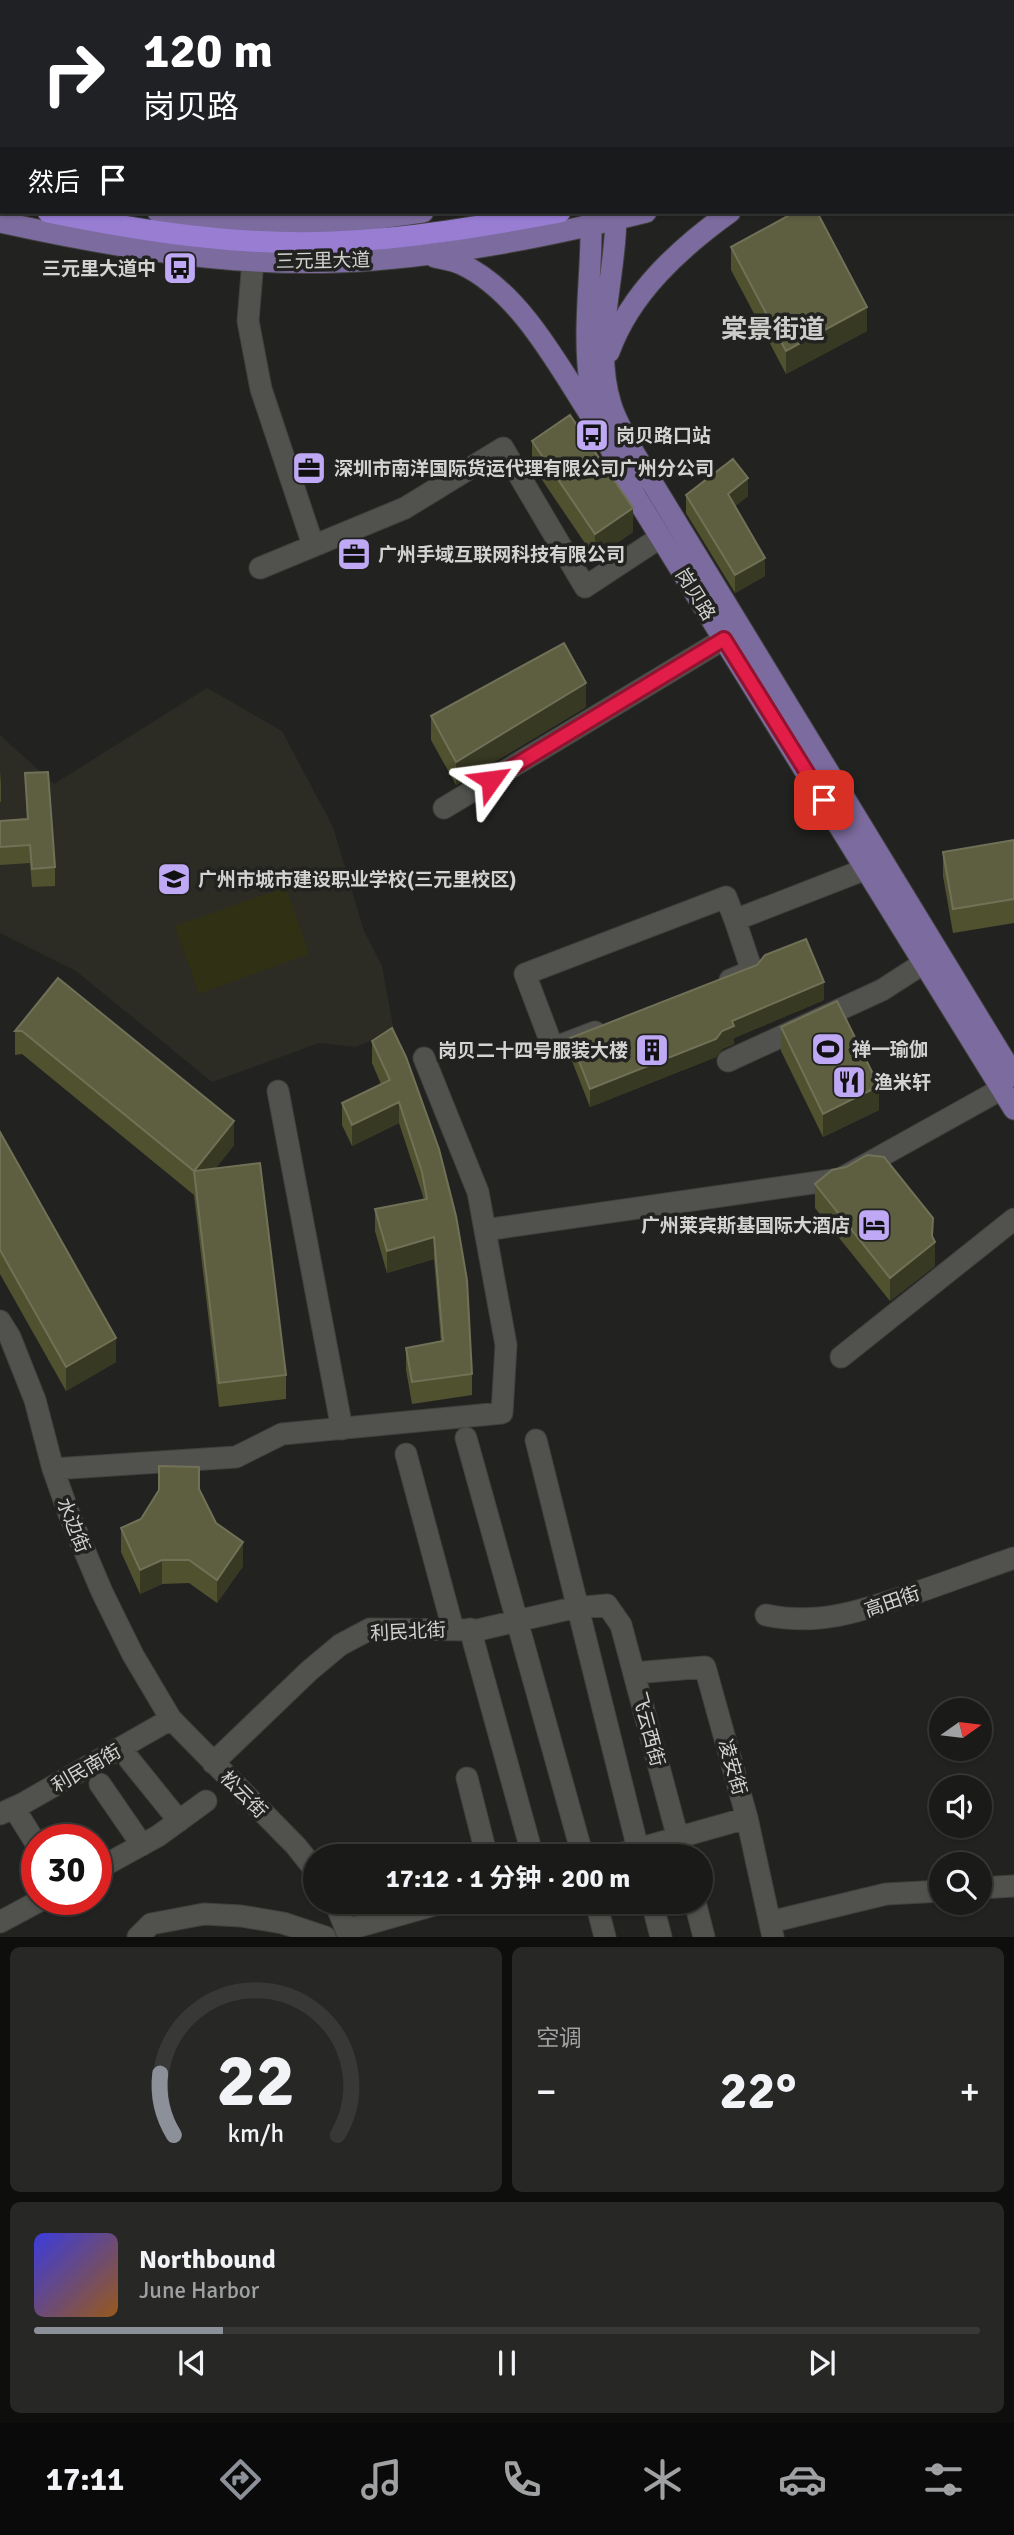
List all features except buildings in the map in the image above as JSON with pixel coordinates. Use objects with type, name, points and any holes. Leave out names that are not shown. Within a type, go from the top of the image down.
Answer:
[{"type":"highway","points":[[60,214],[190,236],[265,242],[331,242],[453,231],[548,214]]},
{"type":"main road","name":"三元里大道","points":[[173,214],[209,219],[301,224],[351,222],[409,214]]},
{"type":"main road","points":[[603,367],[617,328],[657,274],[700,233],[727,214]]},
{"type":"main road","name":"三元里大道","points":[[0,222],[163,251],[253,260],[335,262],[422,254],[518,240],[591,218],[616,215]]},
{"type":"main road","name":"岗贝路","points":[[616,215],[604,320],[603,367],[611,406],[634,453],[933,958],[1010,1082],[1014,1109]]},
{"type":"main road","name":"岗贝路","points":[[591,218],[586,323],[588,362],[592,393],[606,439],[637,499],[866,869],[933,958]]},
{"type":"main road","points":[[422,254],[459,263],[483,277],[510,301],[537,335],[606,439]]},
{"type":"street","points":[[253,260],[248,321],[261,389],[313,545]]},
{"type":"street","points":[[260,568],[405,508],[503,448],[585,587],[661,537]]},
{"type":"street","points":[[444,808],[724,639]]},
{"type":"street","points":[[735,920],[866,869]]},
{"type":"street","points":[[615,1024],[553,1048],[525,974],[726,897],[751,971],[714,986]]},
{"type":"street","points":[[728,1061],[882,990],[933,958]]},
{"type":"street","points":[[53,1469],[236,1457],[282,1434],[502,1413],[506,1345],[478,1192],[424,1058]]},
{"type":"street","points":[[485,1230],[840,1179],[1010,1082]]},
{"type":"street","points":[[278,1091],[342,1429]]},
{"type":"street","points":[[841,1357],[1014,1219]]},
{"type":"street","name":"水边街","points":[[0,1321],[15,1348],[35,1400],[53,1469],[102,1592],[133,1655],[171,1719]]},
{"type":"street","points":[[466,1438],[579,1844]]},
{"type":"street","points":[[536,1440],[637,1844]]},
{"type":"street","points":[[406,1454],[529,1844]]},
{"type":"street","name":"高田街","points":[[766,1615],[786,1619],[822,1619],[855,1614],[1014,1558]]},
{"type":"street","name":"利民北街","points":[[214,1763],[309,1671],[340,1645],[370,1629],[461,1629],[607,1605]]},
{"type":"street","name":"飞云西街","points":[[607,1605],[621,1625],[679,1844]]},
{"type":"street","name":"凌安街","points":[[634,1673],[705,1667],[747,1818],[772,1929]]},
{"type":"street","name":"松云街","points":[[171,1719],[303,1855]]},
{"type":"street","name":"利民南街","points":[[7,1811],[171,1719]]},
{"type":"street","points":[[129,1759],[179,1821]]},
{"type":"street","points":[[467,1778],[484,1844]]},
{"type":"street","points":[[100,1784],[142,1845]]},
{"type":"street","points":[[112,1861],[142,1845],[206,1801]]},
{"type":"street","points":[[7,1811],[21,1827]]},
{"type":"street","points":[[687,1844],[747,1818]]},
{"type":"street","points":[[992,1887],[1014,1886]]},
{"type":"street","points":[[772,1929],[886,1894],[929,1892]]},
{"type":"street","points":[[0,1922],[21,1911]]},
{"type":"street","points":[[138,1937],[151,1924],[204,1914],[241,1916],[283,1923],[325,1937]]},
{"type":"street","points":[[340,1914],[347,1933],[407,1914]]},
{"type":"street","points":[[599,1914],[605,1937]]},
{"type":"street","points":[[655,1914],[661,1937]]},
{"type":"street","points":[[698,1914],[704,1937]]},
{"type":"shaded area","name":"广州市城市建设职业学校(三元里校区)","points":[[207,688],[282,731],[333,827],[364,931],[382,966],[394,1031],[356,1047],[319,1043],[212,1082],[76,971],[0,933],[0,735],[54,784]]},
{"type":"green space","points":[[286,887],[309,954],[199,994],[175,926]]},
{"type":"place","name":"三元里大道中","points":[[180,268]]},
{"type":"place","name":"岗贝路口站","points":[[592,435]]},
{"type":"place","name":"深圳市南洋国际货运代理有限公司广州分公司","points":[[309,468]]},
{"type":"place","name":"广州手域互联网科技有限公司","points":[[354,554]]},
{"type":"place","name":"广州市城市建设职业学校(三元里校区)","points":[[174,879]]},
{"type":"place","name":"禅一瑜伽","points":[[828,1049]]},
{"type":"place","name":"岗贝二十四号服装大楼","points":[[652,1050]]},
{"type":"place","name":"渔米轩","points":[[849,1082]]},
{"type":"place","name":"广州莱宾斯基国际大酒店","points":[[874,1225]]},
{"type":"district","name":"棠景街道","points":[[773,329]]},
{"type":"route","points":[[491,780],[724,639],[824,800]]}]
